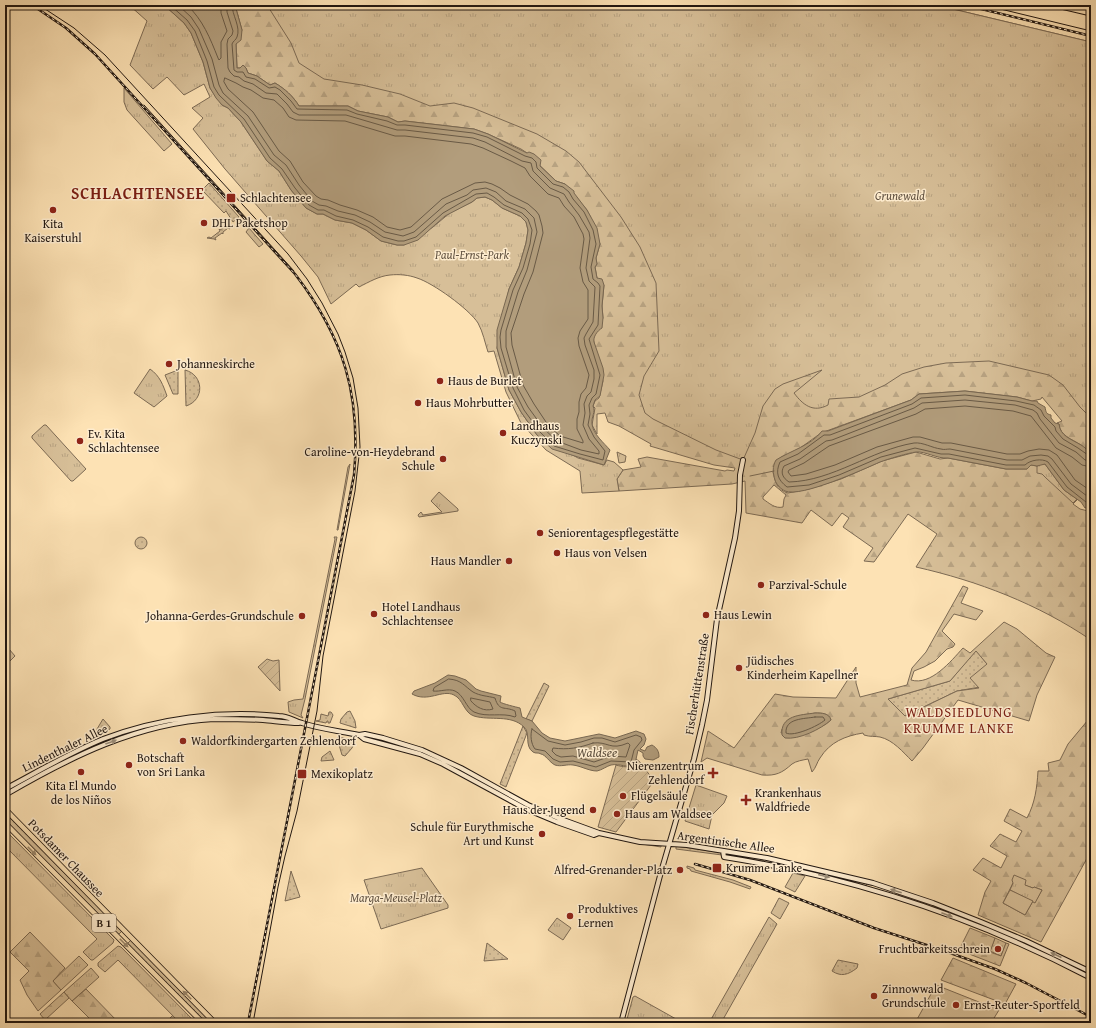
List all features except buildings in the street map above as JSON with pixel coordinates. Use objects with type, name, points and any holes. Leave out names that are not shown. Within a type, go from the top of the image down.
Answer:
[{"type":"highway","points":[[1057,5],[1091,13]]},
{"type":"highway","points":[[1085,5],[1091,7]]},
{"type":"main road","name":"Fischerhüttenstraße","points":[[620,1023],[694,759],[707,700],[717,619],[735,538],[738,517],[740,475],[743,460]]},
{"type":"main road","name":"Lindenthaler Allee","points":[[5,789],[88,745],[120,733],[156,723],[195,717],[228,715],[280,716],[289,717],[301,723]]},
{"type":"main road","name":"Lindenthaler Allee","points":[[5,795],[58,765],[86,752],[124,737],[159,727],[192,721],[225,719],[301,723],[333,730]]},
{"type":"main road","name":"Argentinische Allee","points":[[333,730],[383,738],[427,753],[461,768],[528,805],[599,833],[634,841],[687,845],[767,858],[873,883],[1003,931],[1091,972]]},
{"type":"main road","name":"Argentinische Allee","points":[[359,735],[364,739],[420,754],[443,764],[526,809],[557,822],[594,836],[599,833]]},
{"type":"main road","name":"Potsdamer Chaussee","points":[[5,809],[215,1023]]},
{"type":"main road","name":"Potsdamer Chaussee","points":[[5,823],[203,1023]]},
{"type":"main road","name":"Argentinische Allee","points":[[723,851],[724,857],[766,864],[826,877],[906,900],[1002,937],[1091,978]]},
{"type":"green space","name":"Paul-Ernst-Park","points":[[129,5],[164,5],[184,23],[191,33],[203,62],[210,88],[222,105],[228,108],[241,122],[267,161],[279,171],[291,190],[306,208],[317,214],[323,214],[335,220],[352,223],[366,230],[381,241],[397,245],[404,245],[433,227],[451,212],[477,198],[485,197],[492,200],[502,208],[520,216],[526,222],[528,230],[526,243],[519,267],[509,289],[497,348],[509,390],[521,412],[537,435],[578,458],[604,465],[607,460],[614,462],[623,470],[617,479],[619,491],[582,493],[580,471],[546,450],[521,423],[506,392],[494,351],[488,352],[478,323],[459,304],[432,285],[414,277],[390,275],[378,278],[359,287],[356,284],[331,304],[318,277],[225,169],[193,129],[203,118],[192,108],[210,97],[204,84],[184,95],[167,77],[153,89],[130,65],[147,21]]},
{"type":"green space","name":"Grunewald","points":[[235,5],[936,5],[1091,42],[1091,453],[1062,432],[1059,424],[1057,423],[1062,421],[1042,397],[1041,399],[1032,401],[1017,397],[965,391],[919,394],[911,400],[821,433],[796,451],[781,457],[773,472],[776,482],[781,490],[788,493],[809,489],[841,479],[882,461],[916,452],[940,459],[948,458],[1006,469],[1027,469],[1031,465],[1037,466],[1041,464],[1064,490],[1077,500],[1073,504],[1091,514],[1091,640],[1050,615],[1007,595],[962,579],[916,567],[937,534],[908,514],[874,562],[864,561],[873,548],[843,527],[849,518],[842,513],[832,526],[811,510],[802,523],[746,513],[745,481],[732,484],[619,491],[617,479],[623,470],[641,467],[638,459],[647,457],[725,471],[734,471],[735,468],[714,465],[650,446],[651,444],[619,426],[608,422],[605,413],[597,414],[597,434],[592,425],[595,408],[593,406],[595,401],[599,398],[603,381],[593,338],[603,318],[602,306],[604,285],[597,278],[595,267],[597,264],[596,258],[600,244],[587,210],[565,184],[556,181],[527,153],[488,134],[474,129],[405,121],[398,122],[388,117],[358,111],[348,106],[299,106],[288,93],[275,83],[270,85],[257,76],[248,73],[246,68],[237,68],[236,44],[242,30]],"holes":[[[774,485],[786,495],[783,507],[775,506],[763,499],[763,497]]]},
{"type":"green space","name":"Grunewald","points":[[267,5],[936,5],[1091,42],[1091,418],[1080,407],[1063,385],[1049,375],[989,361],[946,363],[924,367],[902,374],[885,385],[859,397],[829,399],[828,405],[818,408],[813,408],[805,404],[794,393],[822,370],[783,384],[775,389],[763,406],[755,433],[743,460],[716,450],[653,419],[645,413],[639,395],[644,376],[659,351],[656,283],[640,247],[621,217],[579,162],[566,151],[537,134],[473,108],[454,103],[430,106],[400,94],[362,85],[324,79],[299,63],[291,43]]},
{"type":"green space","points":[[124,88],[172,144],[164,151],[127,110],[124,102]]},
{"type":"green space","points":[[209,183],[239,217],[233,222],[226,211],[224,213],[203,191]]},
{"type":"green space","points":[[225,224],[230,229],[228,228],[223,232],[223,234],[222,233],[215,238],[216,240],[207,238],[211,238],[220,231],[219,229],[220,230],[226,226]]},
{"type":"green space","points":[[249,228],[263,244],[259,247],[246,232]]},
{"type":"green space","points":[[150,369],[159,378],[167,396],[154,407],[134,393]]},
{"type":"green space","points":[[178,370],[178,394],[173,394],[165,375]]},
{"type":"green space","points":[[185,370],[196,377],[200,388],[197,399],[186,406]]},
{"type":"green space","points":[[44,425],[46,425],[86,469],[73,481],[71,481],[32,438],[32,436]]},
{"type":"green space","points":[[617,452],[626,456],[625,462],[619,463]]},
{"type":"green space","points":[[350,464],[338,530],[337,530],[348,467]]},
{"type":"green space","points":[[1045,464],[1064,490],[1077,499],[1073,503],[1042,474],[1037,473],[1037,466]]},
{"type":"green space","points":[[439,492],[458,509],[458,511],[419,517],[418,515],[421,512],[423,515],[442,512],[431,501]]},
{"type":"green space","points":[[141,537],[145,539],[147,543],[145,547],[141,549],[137,547],[135,543],[137,539]]},
{"type":"green space","points":[[334,537],[337,537],[301,715],[303,718],[289,712],[288,702],[303,699],[335,539]]},
{"type":"green space","points":[[963,586],[968,588],[961,603],[983,611],[976,620],[954,614],[942,631],[955,644],[953,647],[947,649],[935,661],[914,671],[911,680],[918,681],[933,676],[947,665],[963,648],[970,653],[1004,622],[1017,629],[1046,653],[1055,657],[1037,695],[1029,721],[958,700],[912,761],[898,747],[889,741],[880,737],[864,735],[863,733],[844,738],[833,744],[824,752],[812,772],[808,759],[794,763],[785,770],[771,775],[762,775],[707,758],[701,762],[708,731],[734,748],[775,694],[793,697],[836,698],[856,667],[856,683],[860,697],[907,685],[912,668],[926,652]],"holes":[[[976,651],[987,664],[970,678],[979,688],[957,691],[905,716],[888,699],[950,681]],[[815,713],[827,715],[831,720],[821,727],[814,729],[781,733],[782,729],[799,716]]]},
{"type":"green space","points":[[9,649],[15,656],[10,661],[5,656],[5,652]]},
{"type":"green space","points":[[976,650],[987,664],[980,687],[957,691],[905,716],[888,699],[950,681]]},
{"type":"green space","points":[[267,659],[273,661],[279,660],[280,691],[258,667]]},
{"type":"green space","points":[[544,683],[549,686],[532,721],[526,719]]},
{"type":"green space","points":[[1091,709],[1091,851],[1041,942],[978,915],[985,892],[991,881],[973,870],[983,858],[1001,868],[1007,856],[990,846],[1000,834],[1016,842],[1022,831],[1004,821],[1010,809],[1027,818],[1035,795],[1038,771],[1049,771],[1048,763],[1060,760],[1068,744],[1088,720]],"holes":[[[1013,883],[1042,890],[1035,902],[1033,901],[1025,915],[1003,903]]]},
{"type":"green space","points":[[350,711],[355,721],[356,728],[340,723],[341,719],[347,712]]},
{"type":"green space","points":[[329,712],[333,715],[330,723],[328,723],[328,721],[326,723],[316,721],[320,720],[321,714],[328,716]]},
{"type":"green space","points":[[229,716],[278,717],[278,720],[208,719],[129,734],[128,732],[178,721]]},
{"type":"green space","points":[[103,719],[110,729],[97,736],[97,729]]},
{"type":"green space","points":[[523,726],[527,733],[506,787],[500,784]]},
{"type":"green space","points":[[339,737],[355,741],[352,748],[345,756],[342,755],[337,738]]},
{"type":"green space","points":[[407,747],[422,753],[442,761],[406,749]]},
{"type":"green space","points":[[85,748],[86,750],[18,786],[17,784]]},
{"type":"green space","points":[[330,751],[334,760],[321,761],[322,757]]},
{"type":"green space","points":[[636,759],[654,781],[616,832],[598,827],[616,765],[628,767],[635,764]]},
{"type":"green space","points":[[442,761],[471,775],[508,797],[465,773]]},
{"type":"green space","points":[[696,785],[727,796],[724,803],[712,815],[709,829],[685,821]]},
{"type":"green space","points":[[508,797],[572,826],[531,809]]},
{"type":"green space","points":[[5,813],[122,931],[118,935],[5,820]]},
{"type":"green space","points":[[572,826],[624,840],[661,845],[661,847],[616,839]]},
{"type":"green space","points":[[5,830],[114,940],[113,943],[93,960],[91,960],[83,952],[97,939],[5,846]]},
{"type":"green space","points":[[676,846],[722,853],[722,855],[676,849]]},
{"type":"green space","points":[[726,853],[763,859],[763,861],[725,855]]},
{"type":"green space","points":[[771,860],[867,883],[866,886],[814,872],[771,863]]},
{"type":"green space","points":[[687,866],[694,868],[695,870],[733,880],[751,887],[750,889],[691,871],[687,868]]},
{"type":"green space","name":"Marga-Meusel-Platz","points":[[422,868],[448,905],[448,908],[381,929],[364,880]]},
{"type":"green space","points":[[291,871],[300,897],[285,901]]},
{"type":"green space","points":[[793,873],[805,876],[795,892],[785,887]]},
{"type":"green space","points":[[1014,875],[1026,880],[1025,885],[1042,890],[1035,903],[1010,890]]},
{"type":"green space","points":[[1010,890],[1033,901],[1025,915],[1003,903]]},
{"type":"green space","points":[[899,893],[962,916],[1036,947],[1035,949],[961,918],[898,896]]},
{"type":"green space","points":[[779,898],[789,903],[780,919],[771,913]]},
{"type":"green space","points":[[769,917],[777,924],[721,1023],[709,1023]]},
{"type":"green space","points":[[557,918],[571,928],[563,940],[548,930]]},
{"type":"green space","points":[[970,928],[995,938],[990,952],[1001,956],[1006,943],[1009,944],[1000,966],[959,950]]},
{"type":"green space","points":[[30,932],[65,968],[53,981],[61,990],[38,1011],[27,995],[20,980],[29,971],[10,952]]},
{"type":"green space","points":[[995,938],[1006,943],[1001,956],[990,951]]},
{"type":"green space","points":[[131,940],[213,1023],[205,1023],[127,944]]},
{"type":"green space","points":[[487,943],[508,959],[484,961]]},
{"type":"green space","points":[[118,946],[121,947],[196,1023],[180,1023],[118,960],[105,972],[98,966],[98,963]]},
{"type":"green space","points":[[79,956],[88,965],[61,990],[53,981]]},
{"type":"green space","points":[[953,958],[1016,984],[1005,1004],[941,980]]},
{"type":"green space","points":[[838,960],[858,964],[857,968],[851,972],[841,975],[835,973],[832,971]]},
{"type":"green space","points":[[91,968],[99,977],[72,1001],[64,992]]},
{"type":"green space","name":"Ernst-Reuter-Sportfeld","points":[[936,985],[999,1010],[991,1023],[915,1023]]},
{"type":"green space","points":[[86,989],[119,1023],[94,1023],[72,1001]]},
{"type":"green space","points":[[64,992],[69,998],[45,1020],[40,1014]]},
{"type":"green space","points":[[635,996],[676,1019],[675,1023],[626,1023],[633,997]]},
{"type":"green space","points":[[173,1015],[180,1023],[165,1023]]},
{"type":"water","name":"Schlachtensee","points":[[164,5],[235,5],[242,30],[241,40],[236,44],[237,68],[240,68],[243,65],[248,73],[257,76],[270,85],[275,83],[288,93],[299,106],[348,106],[358,111],[388,117],[398,122],[405,121],[474,129],[488,134],[527,153],[529,152],[534,154],[541,160],[540,166],[556,181],[565,184],[574,191],[597,228],[600,244],[596,258],[597,264],[595,267],[597,278],[602,279],[604,285],[602,306],[603,318],[602,328],[596,334],[594,342],[604,375],[600,396],[595,400],[593,406],[594,410],[592,421],[593,428],[597,435],[610,450],[604,465],[552,449],[537,435],[521,412],[509,390],[497,348],[497,330],[509,289],[519,267],[526,243],[528,230],[526,222],[520,216],[502,208],[492,200],[485,197],[477,198],[445,216],[418,240],[404,245],[397,245],[381,241],[366,230],[352,223],[335,220],[323,214],[317,214],[306,208],[291,190],[279,171],[267,161],[241,122],[216,98],[210,88],[203,62],[191,33],[184,23]]},
{"type":"water","points":[[965,391],[1017,397],[1037,401],[1045,407],[1046,412],[1051,415],[1051,418],[1055,423],[1059,424],[1061,432],[1091,453],[1091,514],[1088,511],[1088,507],[1085,508],[1081,502],[1064,490],[1045,464],[1037,466],[1031,465],[1027,469],[1006,469],[916,452],[884,461],[832,482],[804,490],[793,492],[785,491],[776,482],[773,470],[776,460],[807,444],[822,431],[828,431],[911,400],[919,394]]},
{"type":"water","name":"Waldsee","points":[[448,675],[466,680],[476,689],[481,691],[501,696],[500,702],[520,708],[522,717],[532,721],[542,733],[550,738],[565,741],[599,734],[615,738],[636,731],[644,734],[646,739],[644,745],[640,749],[645,751],[647,747],[652,745],[659,753],[659,757],[653,760],[645,759],[643,753],[638,750],[635,764],[629,766],[611,765],[597,771],[573,765],[555,765],[543,755],[534,753],[530,749],[526,730],[519,723],[513,720],[474,716],[468,712],[460,700],[454,695],[445,694],[424,697],[412,694],[414,691],[435,683]]},
{"type":"water","points":[[823,713],[831,720],[822,727],[803,736],[785,738],[782,735],[784,723],[792,717]]},
{"type":"waterway","points":[[750,476],[774,471]]},
{"type":"tram line","points":[[39,5],[74,28],[105,55],[288,254],[307,279],[322,303],[338,334],[353,378],[358,408],[360,447],[355,491],[323,656],[317,711],[297,811],[278,887],[253,1023]]},
{"type":"tram line","points":[[984,5],[1091,31]]},
{"type":"tram line","points":[[144,105],[294,271]]},
{"type":"railway","points":[[32,5],[66,28],[95,54],[295,274],[326,321],[346,368],[355,419],[354,475],[248,1023]]},
{"type":"railway","points":[[965,5],[1091,36]]},
{"type":"railway","points":[[695,864],[750,880],[874,928],[995,969],[1026,983],[1091,1017]]},
{"type":"place","name":"Schlachtensee","points":[[231,198]]},
{"type":"place","name":"Kita Kaiserstuhl","points":[[53,210]]},
{"type":"place","name":"DHL Paketshop","points":[[204,223]]},
{"type":"place","name":"Johanneskirche","points":[[169,364]]},
{"type":"place","name":"Haus de Burlet","points":[[440,381]]},
{"type":"place","name":"Haus Mohrbutter","points":[[418,403]]},
{"type":"place","name":"Landhaus Kuczynski","points":[[503,433]]},
{"type":"place","name":"Ev. Kita Schlachtensee","points":[[80,441]]},
{"type":"place","name":"Caroline-von-Heydebrand Schule","points":[[443,459]]},
{"type":"place","name":"Seniorentagespflegestätte","points":[[540,533]]},
{"type":"place","name":"Haus von Velsen","points":[[557,553]]},
{"type":"place","name":"Haus Mandler","points":[[509,561]]},
{"type":"place","name":"Parzival-Schule","points":[[761,585]]},
{"type":"place","name":"Hotel Landhaus Schlachtensee","points":[[374,614]]},
{"type":"place","name":"Haus Lewin","points":[[706,615]]},
{"type":"place","name":"Johanna-Gerdes-Grundschule","points":[[302,616]]},
{"type":"place","name":"Jüdisches Kinderheim Kapellner","points":[[739,668]]},
{"type":"place","name":"Waldorfkindergarten Zehlendorf","points":[[183,741]]},
{"type":"place","name":"Botschaft von Sri Lanka","points":[[129,765]]},
{"type":"place","name":"Kita El Mundo de los Niños","points":[[81,772]]},
{"type":"place","name":"Nierenzentrum Zehlendorf","points":[[713,773]]},
{"type":"place","name":"Mexikoplatz","points":[[302,774]]},
{"type":"place","name":"Flügelsäule","points":[[623,796]]},
{"type":"place","name":"Krankenhaus Waldfriede","points":[[746,800]]},
{"type":"place","name":"Haus der Jugend","points":[[593,810]]},
{"type":"place","name":"Haus am Waldsee","points":[[617,814]]},
{"type":"place","name":"Schule für Eurythmische Art und Kunst","points":[[542,834]]},
{"type":"place","name":"Krumme Lanke","points":[[717,868]]},
{"type":"place","name":"Alfred-Grenander-Platz","points":[[680,870]]},
{"type":"place","name":"Produktives Lernen","points":[[570,916]]},
{"type":"place","name":"Fruchtbarkeitsschrein","points":[[998,949]]},
{"type":"place","name":"Zinnowwald Grundschule","points":[[874,996]]},
{"type":"place","name":"Ernst-Reuter-Sportfeld","points":[[956,1005]]},
{"type":"district","name":"SCHLACHTENSEE","points":[[138,193]]},
{"type":"district","name":"WALDSIEDLUNG KRUMME LANKE","points":[[959,720]]}]
